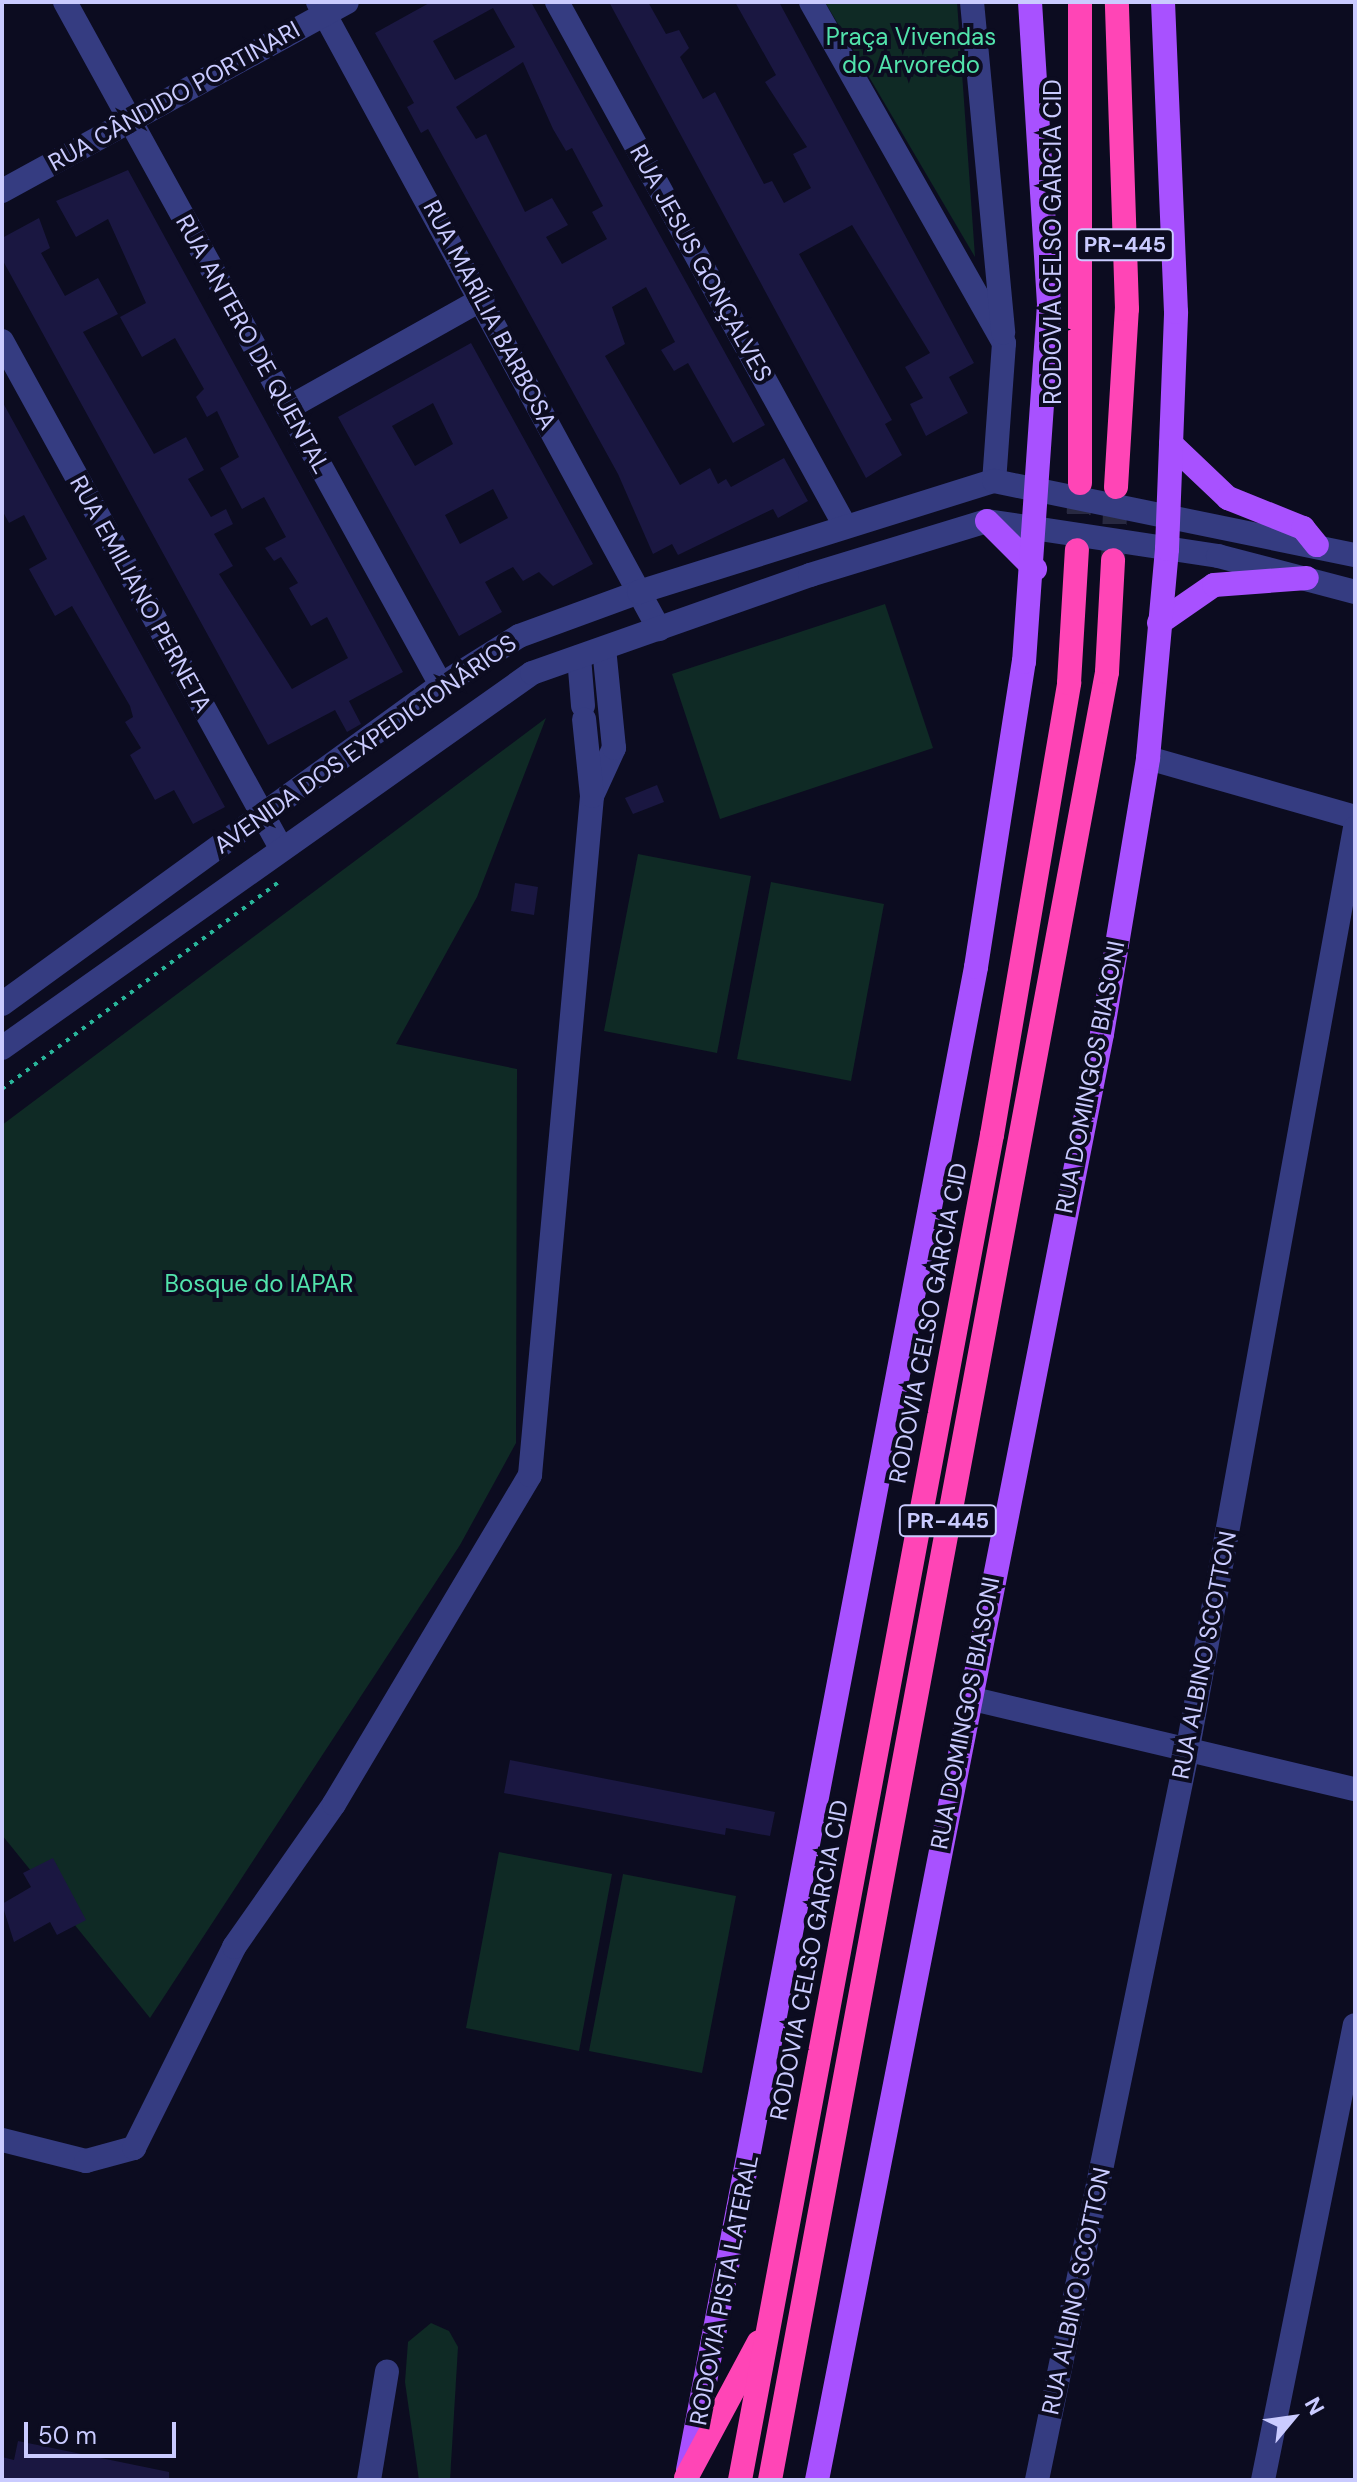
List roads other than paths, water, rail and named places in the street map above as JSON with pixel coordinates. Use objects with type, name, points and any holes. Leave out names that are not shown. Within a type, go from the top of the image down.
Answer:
[{"type":"highway","name":"RODOVIA CELSO GARCIA CID","points":[[1080,2],[1080,483]]},
{"type":"highway","name":"PR-445","points":[[1116,487],[1127,309],[1117,2]]},
{"type":"highway","name":"RODOVIA CELSO GARCIA CID","points":[[740,2480],[992,1135],[1069,683],[1077,550]]},
{"type":"highway","name":"PR-445","points":[[770,2480],[1107,672],[1113,560]]},
{"type":"highway","points":[[686,2479],[771,2319]]},
{"type":"main road","name":"RODOVIA CELSO GARCIA CID","points":[[1024,662],[1035,569],[1048,255],[1030,2]]},
{"type":"main road","points":[[1148,758],[1167,549],[1176,312],[1163,2]]},
{"type":"main road","points":[[1171,444],[1228,498],[1303,528],[1317,545]]},
{"type":"main road","points":[[987,521],[1035,569]]},
{"type":"main road","points":[[1159,623],[1196,593],[1226,582],[1307,578]]},
{"type":"main road","name":"RODOVIA PISTA LATERAL","points":[[686,2479],[976,967],[1024,662]]},
{"type":"main road","name":"RUA DOMINGOS BIASONI","points":[[817,2480],[1102,1034],[1148,758]]},
{"type":"street","name":"RUA ANTERO DE QUENTAL","points":[[65,2],[441,685]]},
{"type":"street","name":"RUA CÂNDIDO PORTINARI","points":[[2,191],[322,8],[347,2]]},
{"type":"street","name":"RUA JESUS GONÇALVES","points":[[557,2],[844,524]]},
{"type":"street","points":[[811,2],[1004,343]]},
{"type":"street","points":[[972,2],[1004,343],[994,481]]},
{"type":"street","name":"RUA MARÍLIA BARBOSA","points":[[322,8],[659,629]]},
{"type":"street","points":[[288,408],[482,299]]},
{"type":"street","name":"RUA EMILIANO PERNETA","points":[[2,341],[281,848]]},
{"type":"street","name":"AVENIDA DOS EXPEDICIONÁRIOS","points":[[2,1004],[260,811],[441,685],[519,636],[639,592],[844,524],[994,481],[1169,513],[1355,555]]},
{"type":"street","name":"AVENIDA DOS EXPEDICIONÁRIOS","points":[[2,1048],[532,673],[659,629],[987,521],[1167,549],[1307,578],[1355,592]]},
{"type":"street","points":[[1307,578],[1317,545]]},
{"type":"street","points":[[592,796],[614,748],[604,648]]},
{"type":"street","points":[[2,2140],[86,2161],[134,2148],[234,1947],[334,1804],[530,1475],[592,796],[579,657]]},
{"type":"street","points":[[1148,758],[1355,817]]},
{"type":"street","name":"RUA ALBINO SCOTTON","points":[[1037,2480],[1187,1753],[1355,828]]},
{"type":"street","points":[[969,1698],[1187,1753],[1355,1789]]},
{"type":"street","points":[[1263,2480],[1355,2025]]},
{"type":"street","points":[[370,2478],[387,2371]]},
{"type":"tunnel","points":[[1077,550],[1080,483]]},
{"type":"tunnel","points":[[1113,560],[1116,487]]},
{"type":"park label","name":"Praça Vivendas do Arvoredo","points":[[911,51]]},
{"type":"park label","name":"Bosque do IAPAR","points":[[259,1284]]}]
